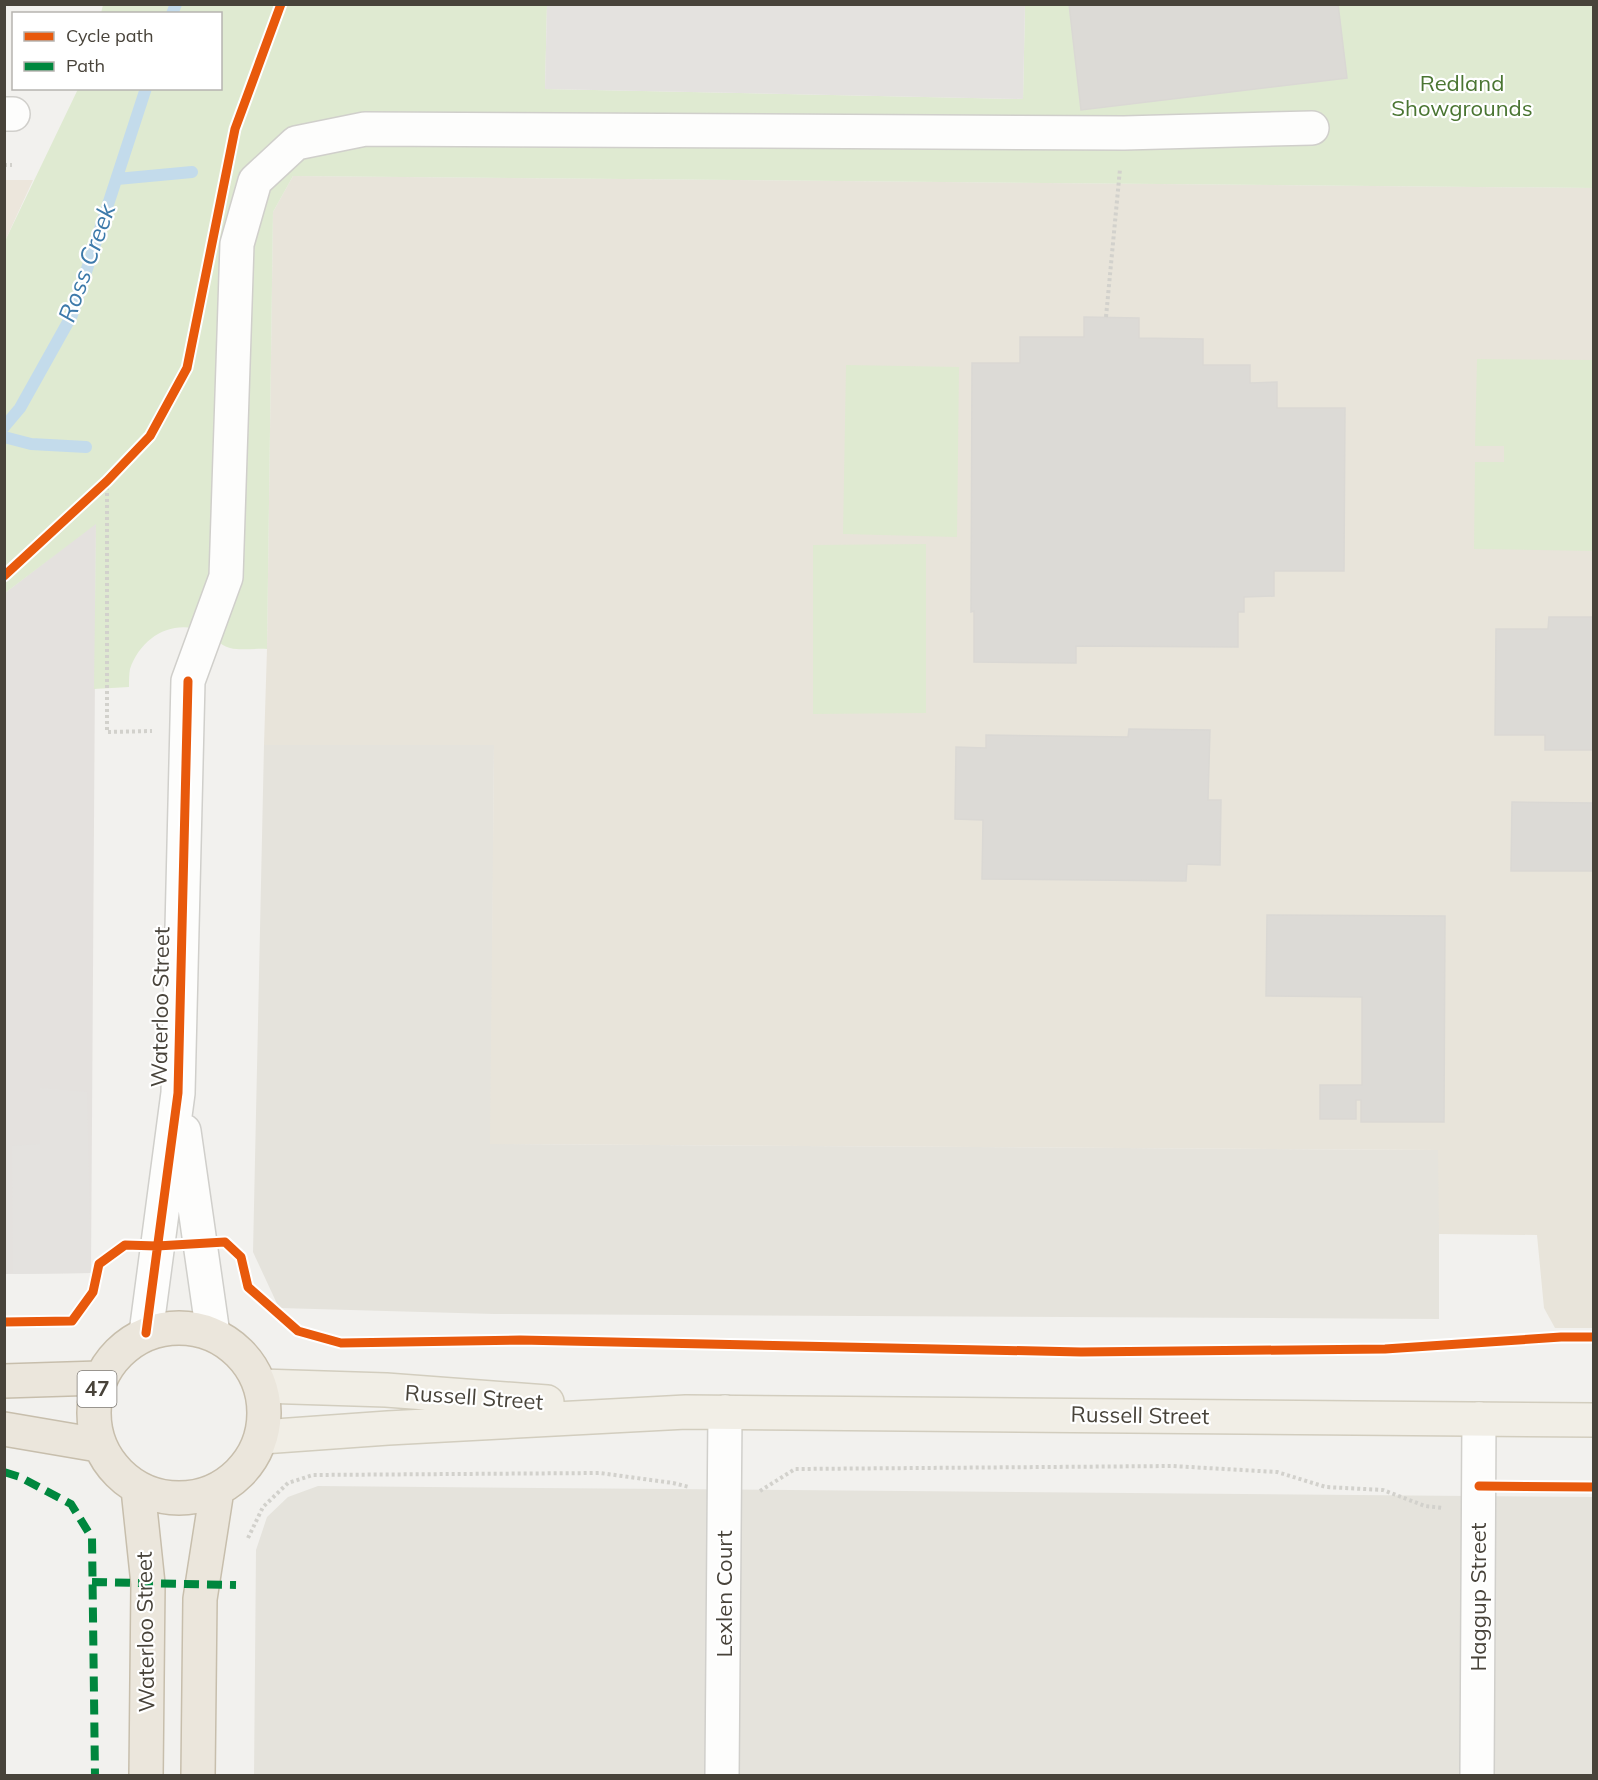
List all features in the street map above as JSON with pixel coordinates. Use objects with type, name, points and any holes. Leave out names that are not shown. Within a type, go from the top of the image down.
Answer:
[{"type":"highway","name":"47","points":[[184,1326],[213,1334],[245,1358],[261,1386],[265,1416],[262,1437],[245,1468],[217,1490],[178,1499],[138,1489],[115,1472],[98,1445],[92,1417],[99,1378],[117,1353],[146,1333],[184,1326]]},
{"type":"highway","name":"47","points":[[4,1381],[99,1378]]},
{"type":"highway","points":[[4,1429],[98,1445]]},
{"type":"highway","name":"Waterloo Street","points":[[138,1489],[148,1584],[146,1776]]},
{"type":"highway","points":[[198,1776],[200,1599],[217,1490]]},
{"type":"main road","name":"Russell Street","points":[[261,1386],[386,1390],[686,1412]]},
{"type":"main road","name":"Russell Street","points":[[262,1437],[686,1412],[1593,1420]]},
{"type":"street","name":"Waterloo Street","points":[[146,1333],[178,1094],[188,681],[226,577],[237,244],[255,181],[296,143],[365,129],[1124,133],[1312,128]]},
{"type":"street","name":"Waterloo Street","points":[[178,1094],[213,1334]]},
{"type":"street","name":"Lexlen Court","points":[[722,1776],[725,1412]]},
{"type":"street","name":"Haggup Street","points":[[1477,1776],[1479,1419]]},
{"type":"path","points":[[1106,317],[1124,133]]},
{"type":"path","points":[[4,165],[12,165]]},
{"type":"path","points":[[107,481],[107,732],[186,729]]},
{"type":"shaded area","points":[[547,5],[1025,5],[1023,99],[545,89]]},
{"type":"shaded area","points":[[293,176],[1593,188],[1593,1328],[1555,1328],[1544,1308],[1537,1235],[1439,1234],[1438,1150],[490,1144],[494,745],[264,745],[273,212]]},
{"type":"shaded area","points":[[5,180],[33,180],[5,241]]},
{"type":"shaded area","points":[[96,523],[91,1273],[5,1274],[5,593]]},
{"type":"shaded area","points":[[264,745],[494,745],[491,1144],[1439,1150],[1439,1319],[494,1314],[279,1308],[253,1252]]},
{"type":"shaded area","points":[[40,1088],[87,1092],[91,1273],[13,1274],[12,1146],[40,1144]]},
{"type":"shaded area","points":[[318,1486],[1593,1497],[1593,1775],[254,1776],[256,1550],[267,1517],[288,1497]]},
{"type":"green space","name":"Redland Showgrounds","points":[[103,5],[547,5],[545,89],[1023,99],[1025,5],[1593,5],[1593,188],[293,176],[273,212],[267,649],[230,648],[203,631],[180,627],[169,629],[150,640],[135,658],[130,669],[129,687],[94,689],[96,524],[5,593],[5,241],[78,90],[222,90],[222,12],[101,12]]},
{"type":"green space","points":[[1477,359],[1593,360],[1593,551],[1474,549],[1475,462],[1504,462],[1504,446],[1475,446]]},
{"type":"green space","points":[[846,365],[959,367],[957,537],[843,534]]},
{"type":"green space","points":[[926,544],[926,713],[813,714],[813,545]]},
{"type":"building","points":[[1069,4],[1338,4],[1347,78],[1081,110]]},
{"type":"building","points":[[1084,317],[1139,318],[1139,338],[1203,339],[1203,365],[1250,365],[1250,383],[1277,382],[1277,408],[1345,408],[1344,571],[1274,571],[1274,596],[1244,597],[1244,612],[1238,612],[1238,647],[1076,646],[1076,663],[974,662],[974,611],[971,612],[972,363],[1020,363],[1020,337],[1084,337]]},
{"type":"building","points":[[1549,617],[1594,617],[1594,750],[1545,750],[1545,735],[1495,735],[1496,629],[1548,629]]},
{"type":"building","points":[[1129,729],[1210,730],[1208,800],[1221,800],[1220,865],[1187,864],[1186,881],[982,879],[983,820],[955,819],[956,747],[986,748],[986,735],[1128,737]]},
{"type":"building","points":[[1512,802],[1594,803],[1594,871],[1511,871]]},
{"type":"building","points":[[1267,915],[1445,916],[1444,1122],[1361,1122],[1361,1100],[1356,1100],[1356,1119],[1320,1119],[1320,1085],[1362,1085],[1362,997],[1266,996]]},
{"type":"waterway","name":"Ross Creek","points":[[173,12],[176,4]]},
{"type":"waterway","name":"Ross Creek","points":[[4,427],[20,408],[72,315],[145,90]]},
{"type":"waterway","points":[[117,179],[192,172]]},
{"type":"waterway","points":[[4,437],[31,444],[86,447]]},
{"type":"marked path","points":[[4,1472],[20,1477],[71,1504],[92,1538],[95,1776]]},
{"type":"marked path","points":[[92,1582],[236,1585]]},
{"type":"cycle path","points":[[4,576],[107,481],[150,436],[187,368],[235,129],[281,4]]},
{"type":"cycle path","points":[[146,1333],[178,1093],[188,681]]},
{"type":"cycle path","points":[[4,1322],[72,1321],[93,1292],[99,1264],[125,1245],[157,1246],[225,1242],[241,1257],[248,1287],[298,1331],[341,1343],[520,1340],[1081,1352],[1385,1349],[1561,1337],[1594,1337]]},
{"type":"cycle path","points":[[1479,1486],[1594,1487]]}]
